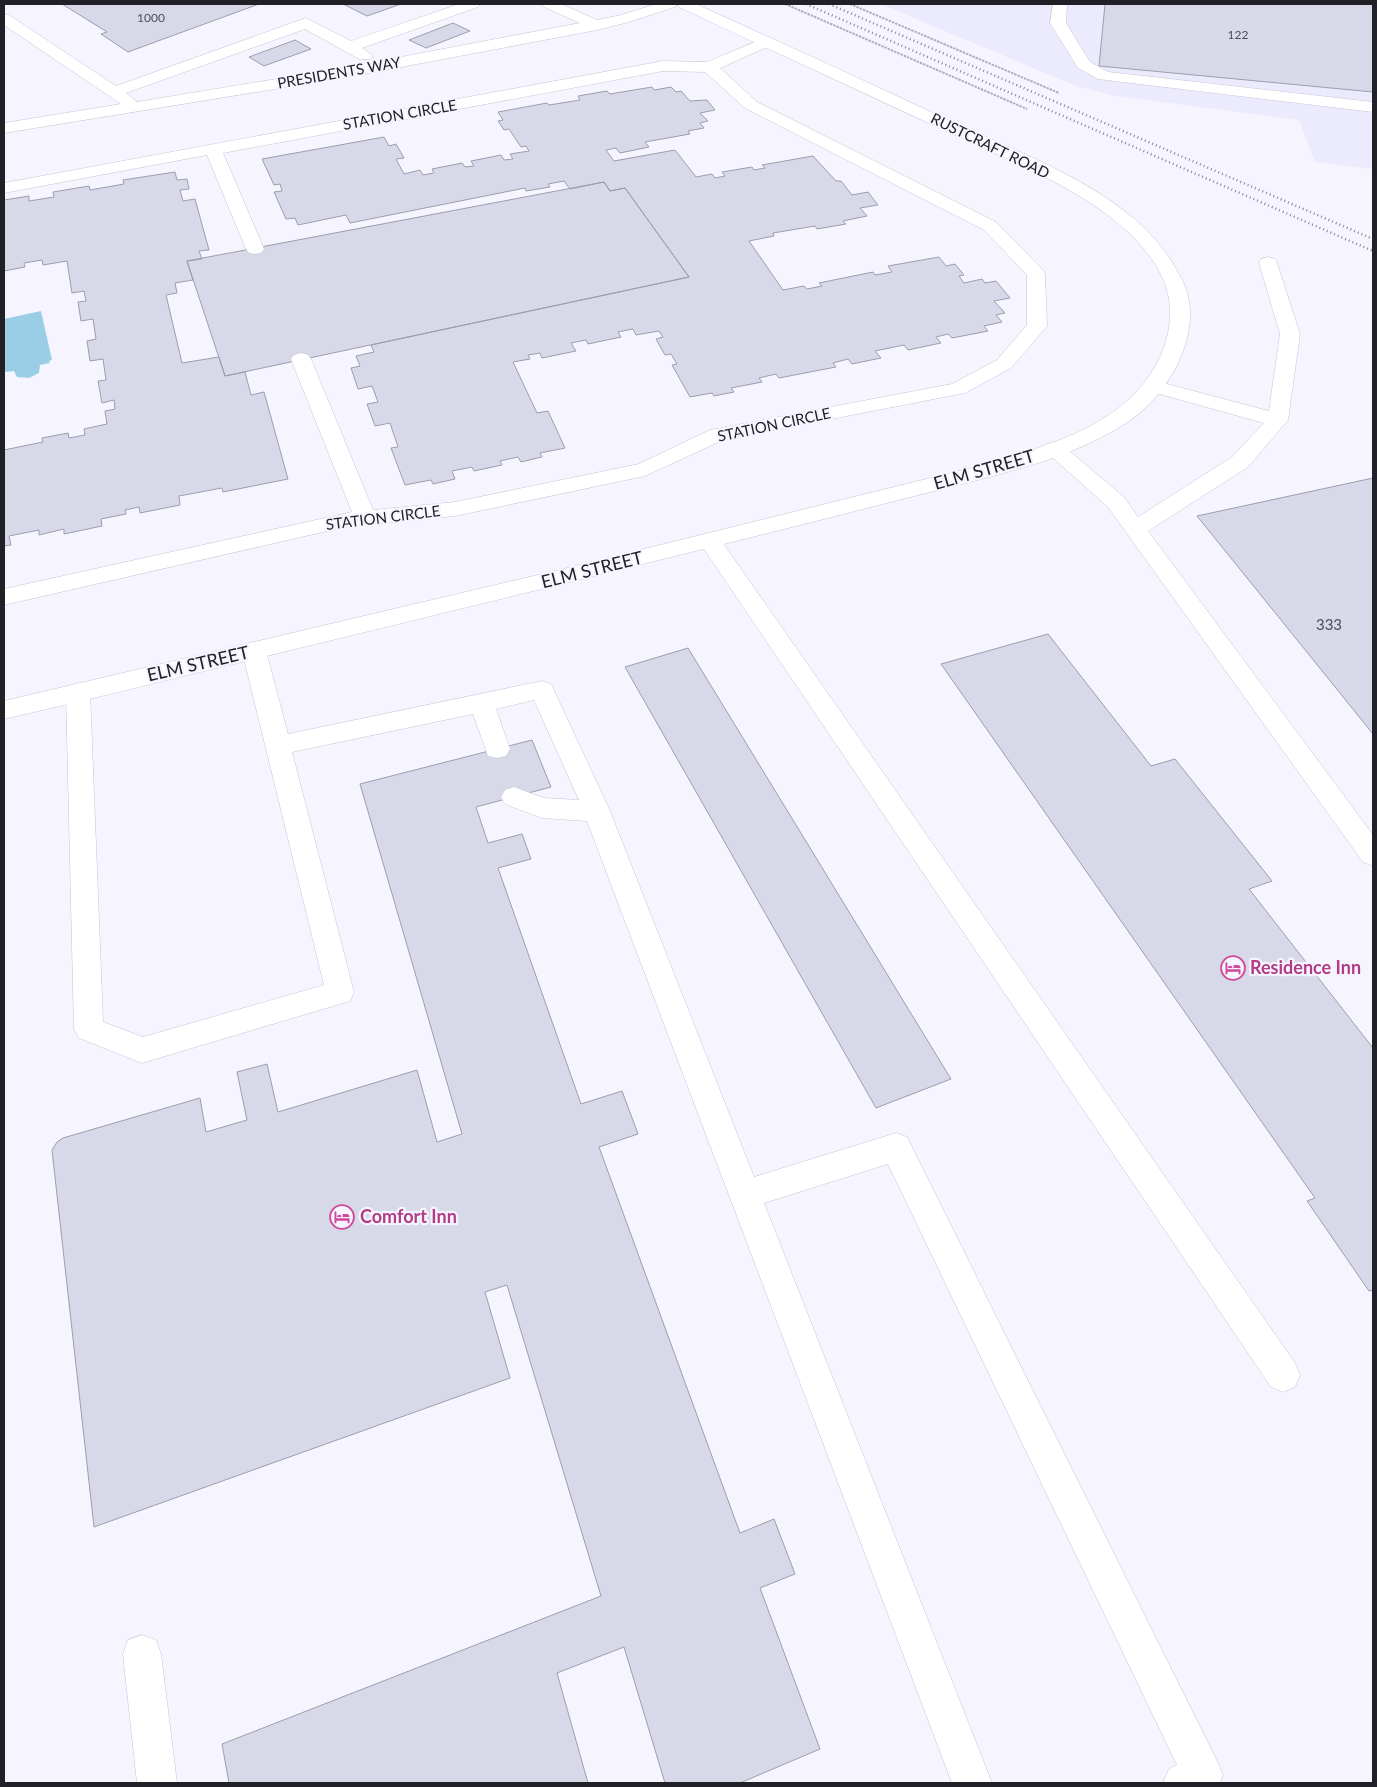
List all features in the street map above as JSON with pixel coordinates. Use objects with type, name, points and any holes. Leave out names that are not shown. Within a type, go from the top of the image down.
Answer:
[{"type":"main road","points":[[350,47],[473,4]]},
{"type":"main road","points":[[549,4],[597,24]]},
{"type":"main road","name":"PRESIDENTS WAY","points":[[4,128],[381,66],[624,20],[670,4]]},
{"type":"main road","name":"RUSTCRAFT ROAD","points":[[684,4],[1035,167],[1068,184],[1122,218],[1147,241],[1166,265],[1177,290],[1181,311],[1179,332],[1170,356],[1155,383]]},
{"type":"main road","points":[[1060,4],[1058,23],[1084,65],[1104,76],[1373,108]]},
{"type":"main road","points":[[4,18],[137,107]]},
{"type":"main road","points":[[114,92],[306,23],[381,66]]},
{"type":"main road","name":"STATION CIRCLE","points":[[4,188],[663,66],[709,67],[767,42]]},
{"type":"main road","name":"STATION CIRCLE","points":[[4,597],[345,520],[455,509],[645,469],[717,435],[958,389],[1004,364],[1037,326],[1036,274],[990,226],[751,104],[709,67]]},
{"type":"main road","points":[[213,149],[255,249]]},
{"type":"main road","points":[[1135,529],[1240,462],[1278,420],[1290,334],[1268,263]]},
{"type":"main road","points":[[301,360],[365,518]]},
{"type":"main road","points":[[1155,383],[1278,420]]},
{"type":"main road","name":"ELM STREET","points":[[4,710],[710,541],[1034,457],[1081,439],[1120,418],[1143,399],[1155,383]]},
{"type":"main road","points":[[1054,449],[1116,502],[1373,855]]},
{"type":"main road","points":[[710,541],[1283,1375]]},
{"type":"main road","points":[[78,692],[89,1029],[142,1050],[340,992],[254,651]]},
{"type":"main road","points":[[277,746],[542,690],[597,811],[972,1783]]},
{"type":"main road","points":[[482,703],[497,749]]},
{"type":"main road","points":[[514,797],[542,808],[597,811]]},
{"type":"main road","points":[[745,1194],[896,1147],[1203,1775],[1183,1783]]},
{"type":"main road","points":[[142,1654],[157,1783]]},
{"type":"path","points":[[785,4],[1027,109]]},
{"type":"path","points":[[850,4],[1067,96]]},
{"type":"shaded area","points":[[880,4],[1373,4],[1373,169],[1315,162],[1299,120],[1115,96],[1076,86]]},
{"type":"water","points":[[41,311],[52,360],[49,361],[50,363],[40,365],[39,373],[29,378],[17,377],[14,371],[6,372],[4,370],[4,319]]},
{"type":"building","points":[[62,4],[259,4],[128,52],[101,34],[107,32]]},
{"type":"building","points":[[343,4],[401,4],[367,16]]},
{"type":"building","points":[[1105,4],[1373,4],[1373,92],[1099,66]]},
{"type":"building","points":[[453,23],[470,31],[426,48],[409,40]]},
{"type":"building","points":[[295,40],[311,49],[264,66],[249,57]]},
{"type":"building","points":[[652,87],[654,90],[671,87],[676,92],[681,91],[690,101],[707,100],[715,110],[700,113],[708,121],[700,123],[704,128],[688,131],[690,134],[645,142],[649,147],[620,153],[616,148],[606,150],[614,161],[675,150],[696,177],[712,174],[715,178],[725,176],[722,172],[752,167],[754,170],[765,168],[762,165],[813,156],[836,181],[841,181],[852,195],[868,192],[878,205],[860,208],[867,216],[843,221],[846,224],[817,229],[815,226],[773,233],[774,236],[749,241],[783,290],[804,286],[807,289],[822,286],[819,283],[873,272],[875,275],[892,272],[888,266],[939,257],[946,266],[955,264],[964,275],[959,276],[964,283],[982,279],[985,283],[996,281],[1010,298],[994,301],[1005,313],[996,315],[1002,322],[984,326],[988,331],[952,338],[948,334],[936,337],[941,343],[908,350],[904,345],[875,351],[881,358],[852,364],[848,359],[833,363],[836,367],[779,378],[776,374],[759,378],[762,382],[731,388],[734,392],[714,396],[712,393],[690,397],[672,365],[677,364],[671,354],[665,355],[656,339],[663,337],[659,331],[636,335],[633,329],[618,332],[621,337],[588,344],[586,340],[571,343],[576,351],[542,358],[540,353],[528,355],[530,359],[513,362],[537,413],[548,411],[565,448],[540,453],[542,457],[521,462],[518,457],[500,461],[502,465],[474,471],[472,467],[452,471],[455,479],[433,484],[431,480],[405,485],[391,448],[398,447],[390,423],[375,426],[367,404],[378,402],[372,386],[358,389],[351,368],[360,366],[356,356],[374,352],[371,345],[689,277],[625,188],[610,191],[604,182],[570,189],[564,181],[548,184],[550,187],[526,191],[525,188],[350,223],[346,215],[298,225],[295,218],[286,219],[274,192],[282,191],[280,184],[274,185],[262,159],[384,137],[389,146],[396,144],[404,158],[396,159],[404,174],[420,170],[423,175],[434,173],[432,169],[462,163],[465,167],[474,166],[471,161],[501,155],[504,160],[513,159],[510,154],[529,151],[526,146],[521,147],[509,129],[504,130],[498,121],[503,120],[498,112],[547,103],[549,105],[580,100],[578,96],[607,91],[610,94]]},
{"type":"building","points":[[175,172],[177,180],[187,179],[189,189],[180,190],[183,201],[195,199],[209,250],[199,251],[202,259],[187,261],[193,280],[175,283],[177,293],[166,295],[182,363],[219,357],[225,376],[245,372],[251,395],[264,392],[288,479],[223,492],[222,488],[179,496],[180,505],[140,513],[139,507],[125,510],[126,514],[101,519],[102,526],[64,534],[64,529],[39,535],[39,530],[9,536],[11,545],[4,546],[4,450],[43,442],[42,438],[68,433],[69,438],[85,435],[84,429],[107,424],[105,411],[115,409],[114,400],[102,403],[98,381],[106,380],[103,359],[90,361],[87,341],[96,339],[93,319],[81,321],[78,302],[86,301],[84,291],[72,293],[67,261],[43,265],[42,260],[24,263],[25,267],[4,271],[4,200],[29,196],[29,201],[54,197],[53,192],[89,186],[90,190],[124,184],[123,180]]},
{"type":"building","points":[[604,182],[610,191],[625,188],[689,277],[225,376],[187,261]]},
{"type":"building","points":[[1373,478],[1373,734],[1197,516]]},
{"type":"building","name":"Residence Inn","points":[[1048,634],[1151,766],[1175,759],[1272,881],[1249,889],[1373,1048],[1373,1290],[1369,1291],[1307,1201],[1315,1198],[941,664]]},
{"type":"building","points":[[688,648],[951,1079],[876,1108],[625,667]]},
{"type":"building","name":"Comfort Inn","points":[[532,740],[551,787],[476,807],[488,843],[522,834],[531,859],[498,868],[581,1104],[622,1091],[638,1134],[599,1147],[740,1533],[774,1519],[795,1574],[760,1588],[820,1749],[740,1783],[665,1783],[624,1647],[557,1673],[588,1783],[229,1783],[222,1744],[601,1596],[507,1285],[485,1292],[510,1378],[94,1527],[52,1150],[57,1142],[63,1138],[200,1098],[206,1132],[247,1120],[237,1072],[267,1064],[278,1112],[417,1070],[437,1142],[462,1134],[360,784]]},
{"type":"railway","points":[[806,4],[1373,251]]},
{"type":"railway","points":[[829,4],[1373,239]]},
{"type":"place","name":"Residence Inn","points":[[1233,968]]},
{"type":"place","name":"Comfort Inn","points":[[342,1217]]}]
